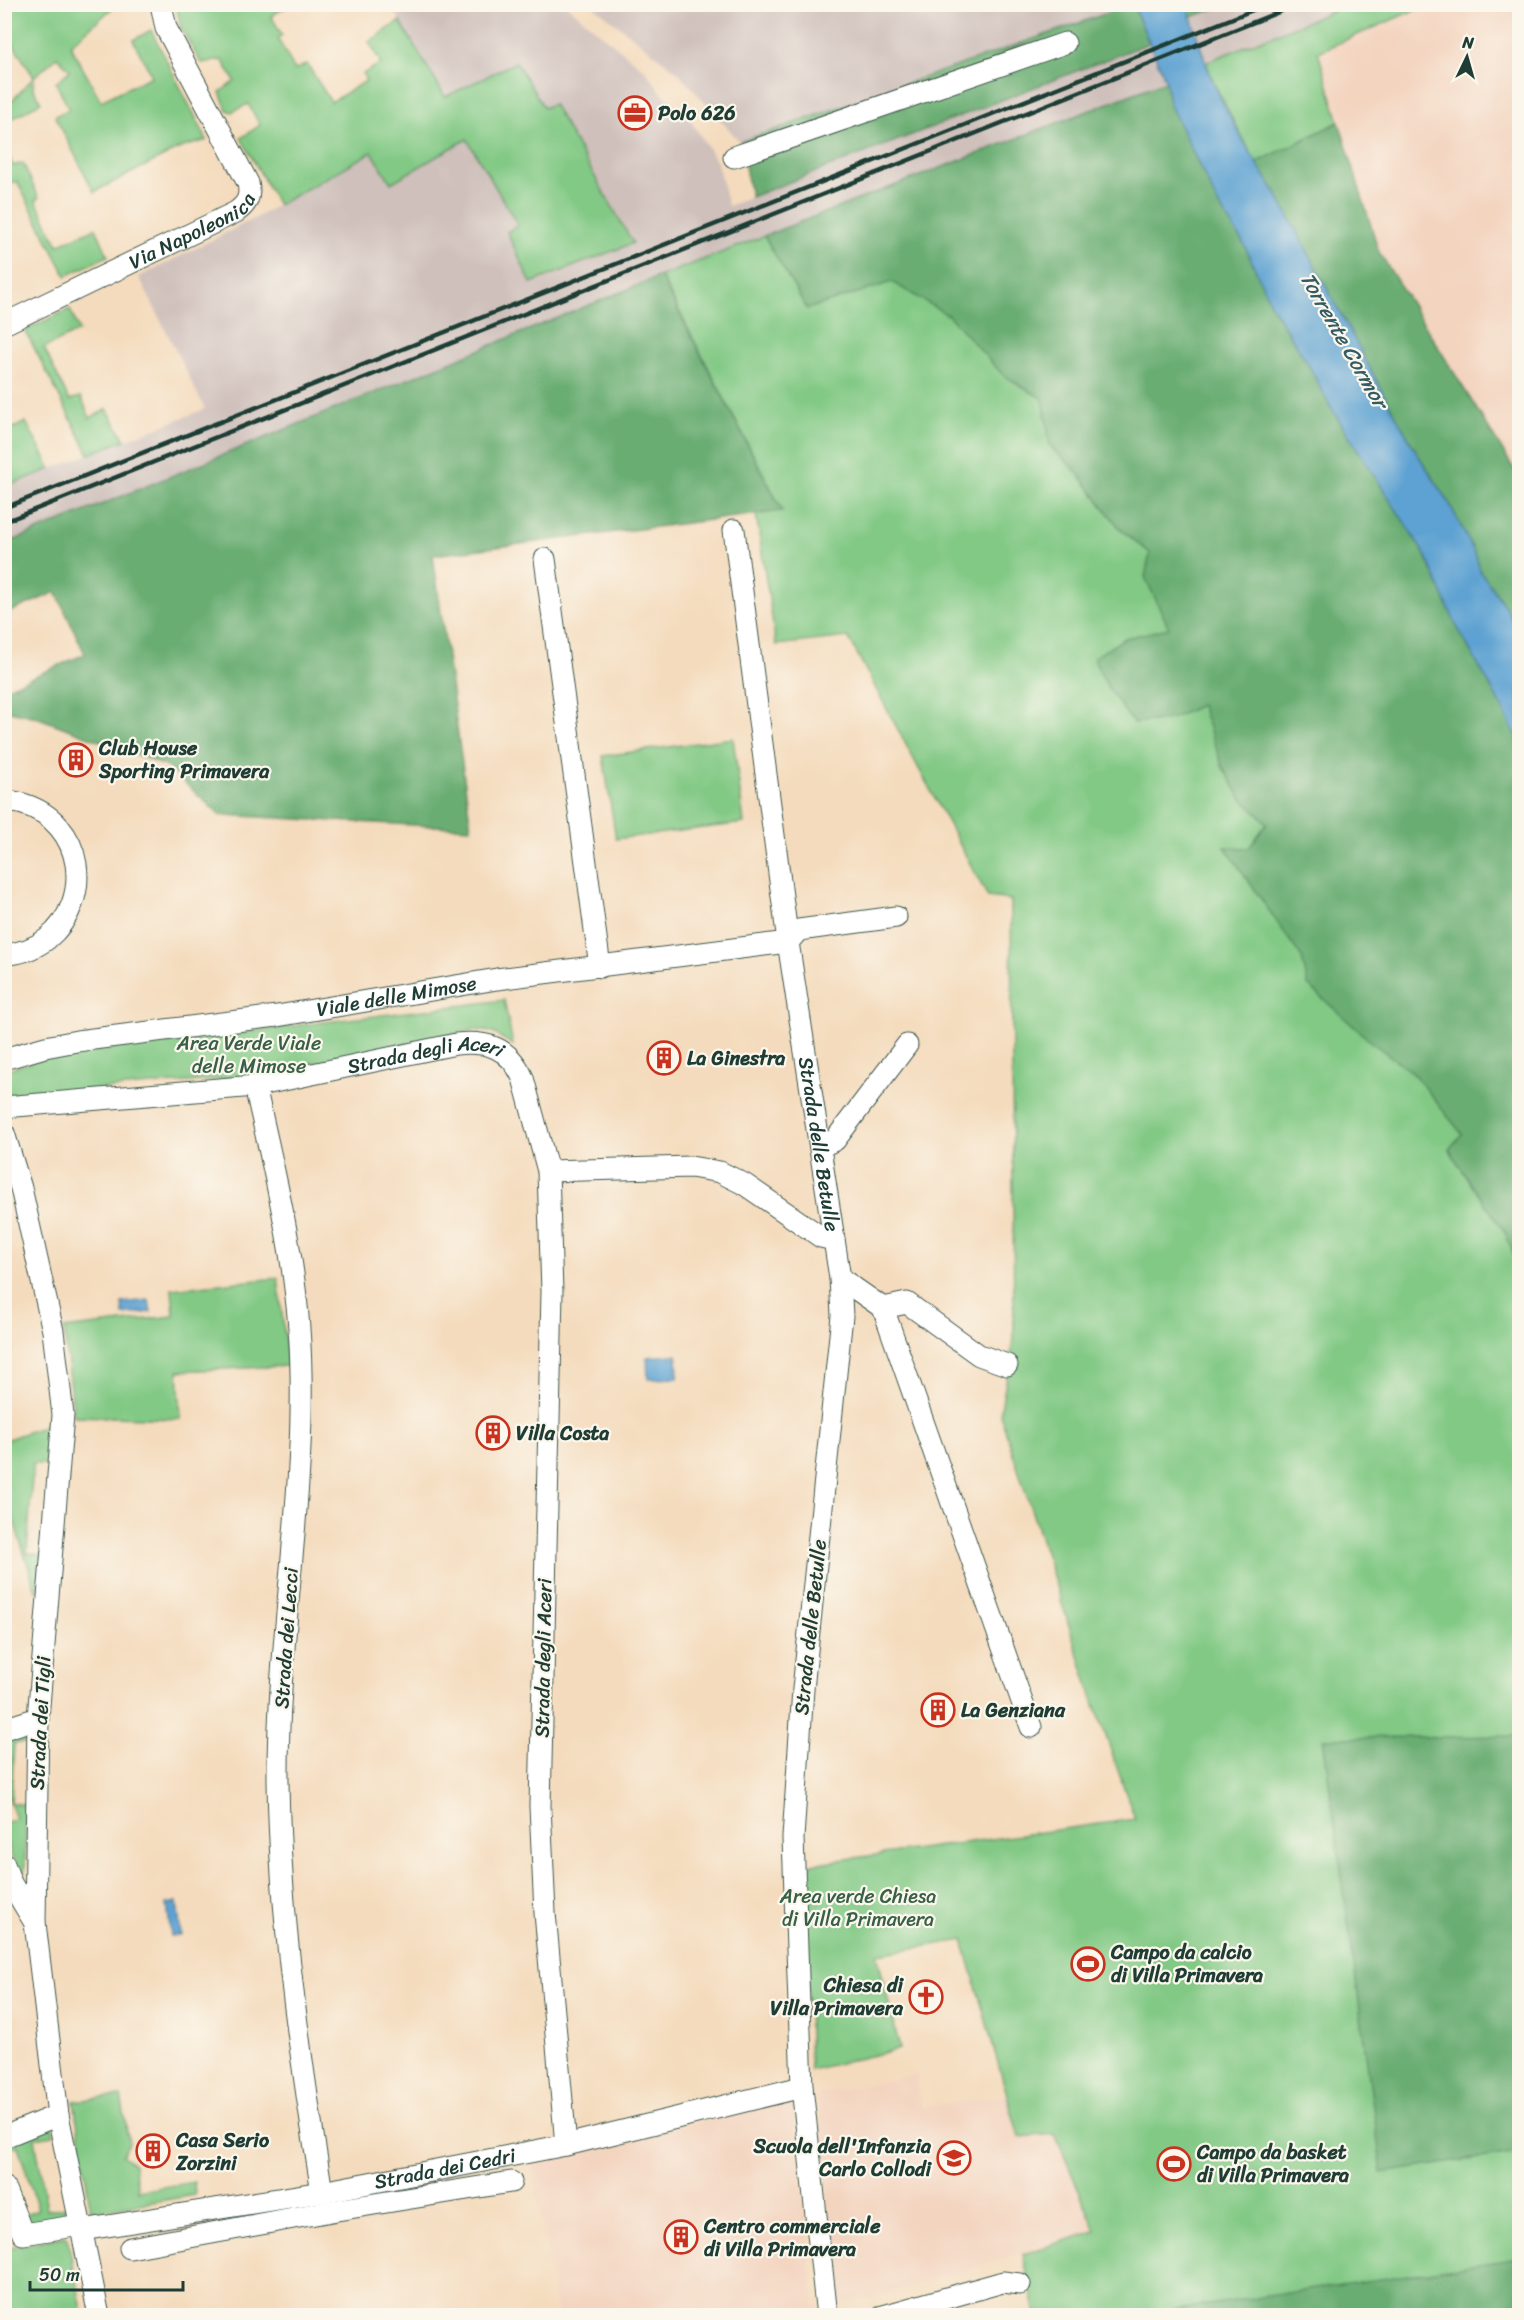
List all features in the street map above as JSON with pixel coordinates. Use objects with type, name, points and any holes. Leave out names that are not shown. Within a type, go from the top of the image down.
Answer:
[{"type":"street","name":"Via Napoleonica","points":[[4,324],[236,212],[246,204],[250,193],[248,183],[166,28],[161,4]]},
{"type":"street","points":[[734,158],[1065,43]]},
{"type":"street","name":"Strada delle Betulle","points":[[734,530],[788,942],[840,1278],[842,1316],[803,1689],[793,1838],[802,2087],[827,2316]]},
{"type":"street","points":[[545,559],[600,967]]},
{"type":"street","points":[[4,801],[23,804],[46,815],[64,833],[75,857],[78,882],[72,908],[58,929],[38,945],[14,954],[4,954]]},
{"type":"street","points":[[788,942],[799,930],[896,917]]},
{"type":"street","name":"Viale delle Mimose","points":[[4,1059],[45,1047],[77,1041],[277,1016],[497,979],[788,942]]},
{"type":"street","name":"Strada degli Aceri","points":[[4,1107],[255,1086],[473,1042],[505,1053],[517,1065],[523,1078],[549,1171],[552,1292],[540,1806],[545,1913],[566,2145]]},
{"type":"street","points":[[820,1147],[836,1140],[907,1045]]},
{"type":"street","name":"Strada dei Lecci","points":[[255,1086],[288,1239],[299,1328],[301,1407],[278,1780],[283,1887],[298,2043],[331,2198]]},
{"type":"street","name":"Strada dei Tigli","points":[[4,1133],[21,1188],[53,1331],[63,1415],[38,1718],[35,1923],[58,2115],[99,2316]]},
{"type":"street","points":[[549,1171],[691,1167],[720,1173],[744,1184],[821,1237],[834,1240]]},
{"type":"street","points":[[840,1278],[883,1308],[1031,1727]]},
{"type":"street","points":[[883,1308],[907,1303],[979,1355],[1007,1365]]},
{"type":"street","points":[[4,1729],[38,1718]]},
{"type":"street","points":[[4,1864],[11,1884],[35,1923]]},
{"type":"street","name":"Strada dei Cedri","points":[[4,2187],[22,2234],[331,2198],[566,2145],[802,2087]]},
{"type":"street","points":[[4,2137],[58,2115]]},
{"type":"street","points":[[130,2248],[331,2198],[511,2182]]},
{"type":"street","points":[[883,2316],[1003,2283],[1020,2284]]},
{"type":"shaded area","points":[[1118,4],[1120,9],[740,142],[679,73],[592,5]]},
{"type":"shaded area","points":[[391,5],[566,5],[646,71],[661,92],[689,118],[717,162],[728,206],[1149,43],[1166,81],[660,276],[5,544],[5,487],[205,409],[139,277],[257,217],[451,108]]},
{"type":"shaded area","points":[[1224,5],[1348,5],[1206,62],[1191,17]]},
{"type":"shaded area","points":[[1426,5],[1519,5],[1519,477],[1379,252],[1317,52]]},
{"type":"shaded area","points":[[917,2075],[921,2107],[1007,2095],[1019,2136],[1055,2134],[1096,2231],[874,2297],[844,2302],[837,2295],[817,2094]]},
{"type":"shaded area","points":[[792,2099],[816,2311],[796,2316],[557,2315],[532,2162]]},
{"type":"green space","points":[[5,4],[116,5],[70,45],[101,101],[152,76],[133,40],[151,30],[207,140],[180,148],[94,192],[55,116],[69,109],[56,83],[70,70],[57,57],[34,77],[5,32]]},
{"type":"green space","points":[[1187,4],[1224,5],[1191,17]]},
{"type":"green space","points":[[176,5],[289,5],[271,16],[282,35],[278,39],[295,70],[307,64],[331,102],[366,81],[363,74],[381,63],[369,42],[400,21],[445,97],[516,62],[544,108],[553,104],[633,243],[531,283],[507,232],[518,225],[467,139],[391,183],[372,152],[278,205],[241,138],[260,125],[248,104],[232,112],[227,110],[220,92],[235,81],[222,60],[201,63],[181,28]]},
{"type":"green space","points":[[1118,5],[1133,5],[1149,43],[751,197],[740,142],[1119,9]]},
{"type":"green space","points":[[1348,5],[1426,5],[1318,52],[1339,122],[1256,163],[1214,83],[1206,62]]},
{"type":"green space","points":[[34,77],[33,88],[41,102],[5,123],[5,108]]},
{"type":"green space","name":"Area verde Chiesa di Villa Primavera","points":[[1166,81],[1519,772],[1519,2315],[1036,2315],[1023,2254],[1096,2231],[1055,2134],[1019,2137],[963,1940],[877,1954],[900,2049],[810,2070],[804,1865],[1135,1819],[1094,1702],[1000,1414],[1014,1338],[1011,900],[988,897],[848,637],[776,645],[756,514],[782,510],[661,276]]},
{"type":"green space","points":[[1166,81],[1169,103],[1219,206],[1244,244],[1272,307],[1307,362],[1330,406],[1426,556],[1456,625],[1502,707],[1519,744],[1519,1269],[1505,1232],[1449,1149],[1462,1134],[1412,1072],[1371,1042],[1308,985],[1302,958],[1225,847],[1249,848],[1267,823],[1241,798],[1223,768],[1201,705],[1171,719],[1133,723],[1107,686],[1093,658],[1125,638],[1169,628],[1145,577],[1150,553],[1121,530],[1077,472],[1050,446],[1043,399],[1003,375],[948,315],[892,282],[807,309],[764,236]]},
{"type":"green space","points":[[1339,122],[1379,252],[1519,477],[1519,637],[1507,609],[1480,571],[1475,554],[1448,501],[1387,400],[1276,193],[1256,163]]},
{"type":"green space","points":[[5,146],[13,166],[23,163],[39,198],[36,201],[58,245],[96,228],[108,256],[66,276],[17,181],[5,187]]},
{"type":"green space","points":[[660,276],[782,511],[433,555],[471,828],[220,815],[166,766],[36,717],[5,710],[5,689],[85,654],[56,592],[5,614],[5,544]]},
{"type":"green space","points":[[70,309],[79,331],[44,348],[69,400],[81,397],[90,418],[107,409],[125,440],[89,454],[25,330]]},
{"type":"green space","points":[[26,422],[51,469],[5,487],[5,432]]},
{"type":"green space","points":[[733,738],[744,823],[616,839],[603,756]]},
{"type":"green space","name":"Area Verde Viale delle Mimose","points":[[504,1000],[513,1045],[492,1032],[473,1030],[250,1077],[16,1096],[6,1093],[4,1075],[6,1070],[49,1056]]},
{"type":"green space","points":[[278,1278],[288,1366],[178,1371],[181,1419],[74,1416],[64,1329],[174,1316],[172,1289]]},
{"type":"green space","points":[[50,1420],[47,1464],[33,1464],[27,1553],[41,1555],[37,1594],[5,1493],[5,1440],[42,1427]]},
{"type":"green space","points":[[30,1728],[30,1743],[14,1743],[11,1803],[26,1805],[25,1873],[22,1875],[16,1870],[5,1835],[4,1823],[16,1819],[5,1787],[5,1736]]},
{"type":"green space","points":[[1519,1736],[1519,2152],[1382,2173],[1323,1738]]},
{"type":"green space","points":[[121,2096],[129,2143],[122,2155],[134,2164],[138,2191],[194,2182],[195,2195],[91,2212],[74,2101]]},
{"type":"green space","points":[[52,2123],[54,2135],[35,2138],[47,2210],[66,2207],[68,2221],[29,2230],[23,2215],[38,2209],[18,2146],[5,2150],[5,2142]]},
{"type":"green space","points":[[67,2236],[83,2315],[5,2316],[5,2248]]},
{"type":"green space","points":[[1519,2258],[1519,2315],[1142,2315]]},
{"type":"water","name":"Torrente Cormor","points":[[1133,5],[1187,5],[1210,74],[1228,112],[1276,193],[1387,400],[1448,501],[1475,554],[1480,571],[1507,609],[1519,637],[1519,744],[1502,707],[1456,625],[1426,556],[1330,406],[1307,362],[1272,307],[1244,244],[1219,206],[1169,103],[1166,81]]},
{"type":"water","points":[[149,1300],[151,1312],[123,1315],[122,1303]]},
{"type":"water","points":[[677,1355],[678,1378],[648,1379],[647,1357]]},
{"type":"water","points":[[177,1902],[181,1935],[171,1936],[167,1904]]},
{"type":"railway","points":[[4,508],[1268,4]]},
{"type":"railway","points":[[4,522],[1299,4]]},
{"type":"place","name":"Polo 626","points":[[635,113]]},
{"type":"place","name":"Club House Sporting Primavera","points":[[76,760]]},
{"type":"place","name":"La Ginestra","points":[[664,1058]]},
{"type":"place","name":"Villa Costa","points":[[493,1433]]},
{"type":"place","name":"La Genziana","points":[[938,1710]]},
{"type":"place","name":"Campo da calcio di Villa Primavera","points":[[1088,1964]]},
{"type":"place","name":"Chiesa di Villa Primavera","points":[[926,1997]]},
{"type":"place","name":"Casa Serio Zorzini","points":[[153,2151]]},
{"type":"place","name":"Scuola dell'Infanzia Carlo Collodi","points":[[954,2158]]},
{"type":"place","name":"Campo da basket di Villa Primavera","points":[[1174,2164]]},
{"type":"place","name":"Centro commerciale di Villa Primavera","points":[[681,2237]]}]
